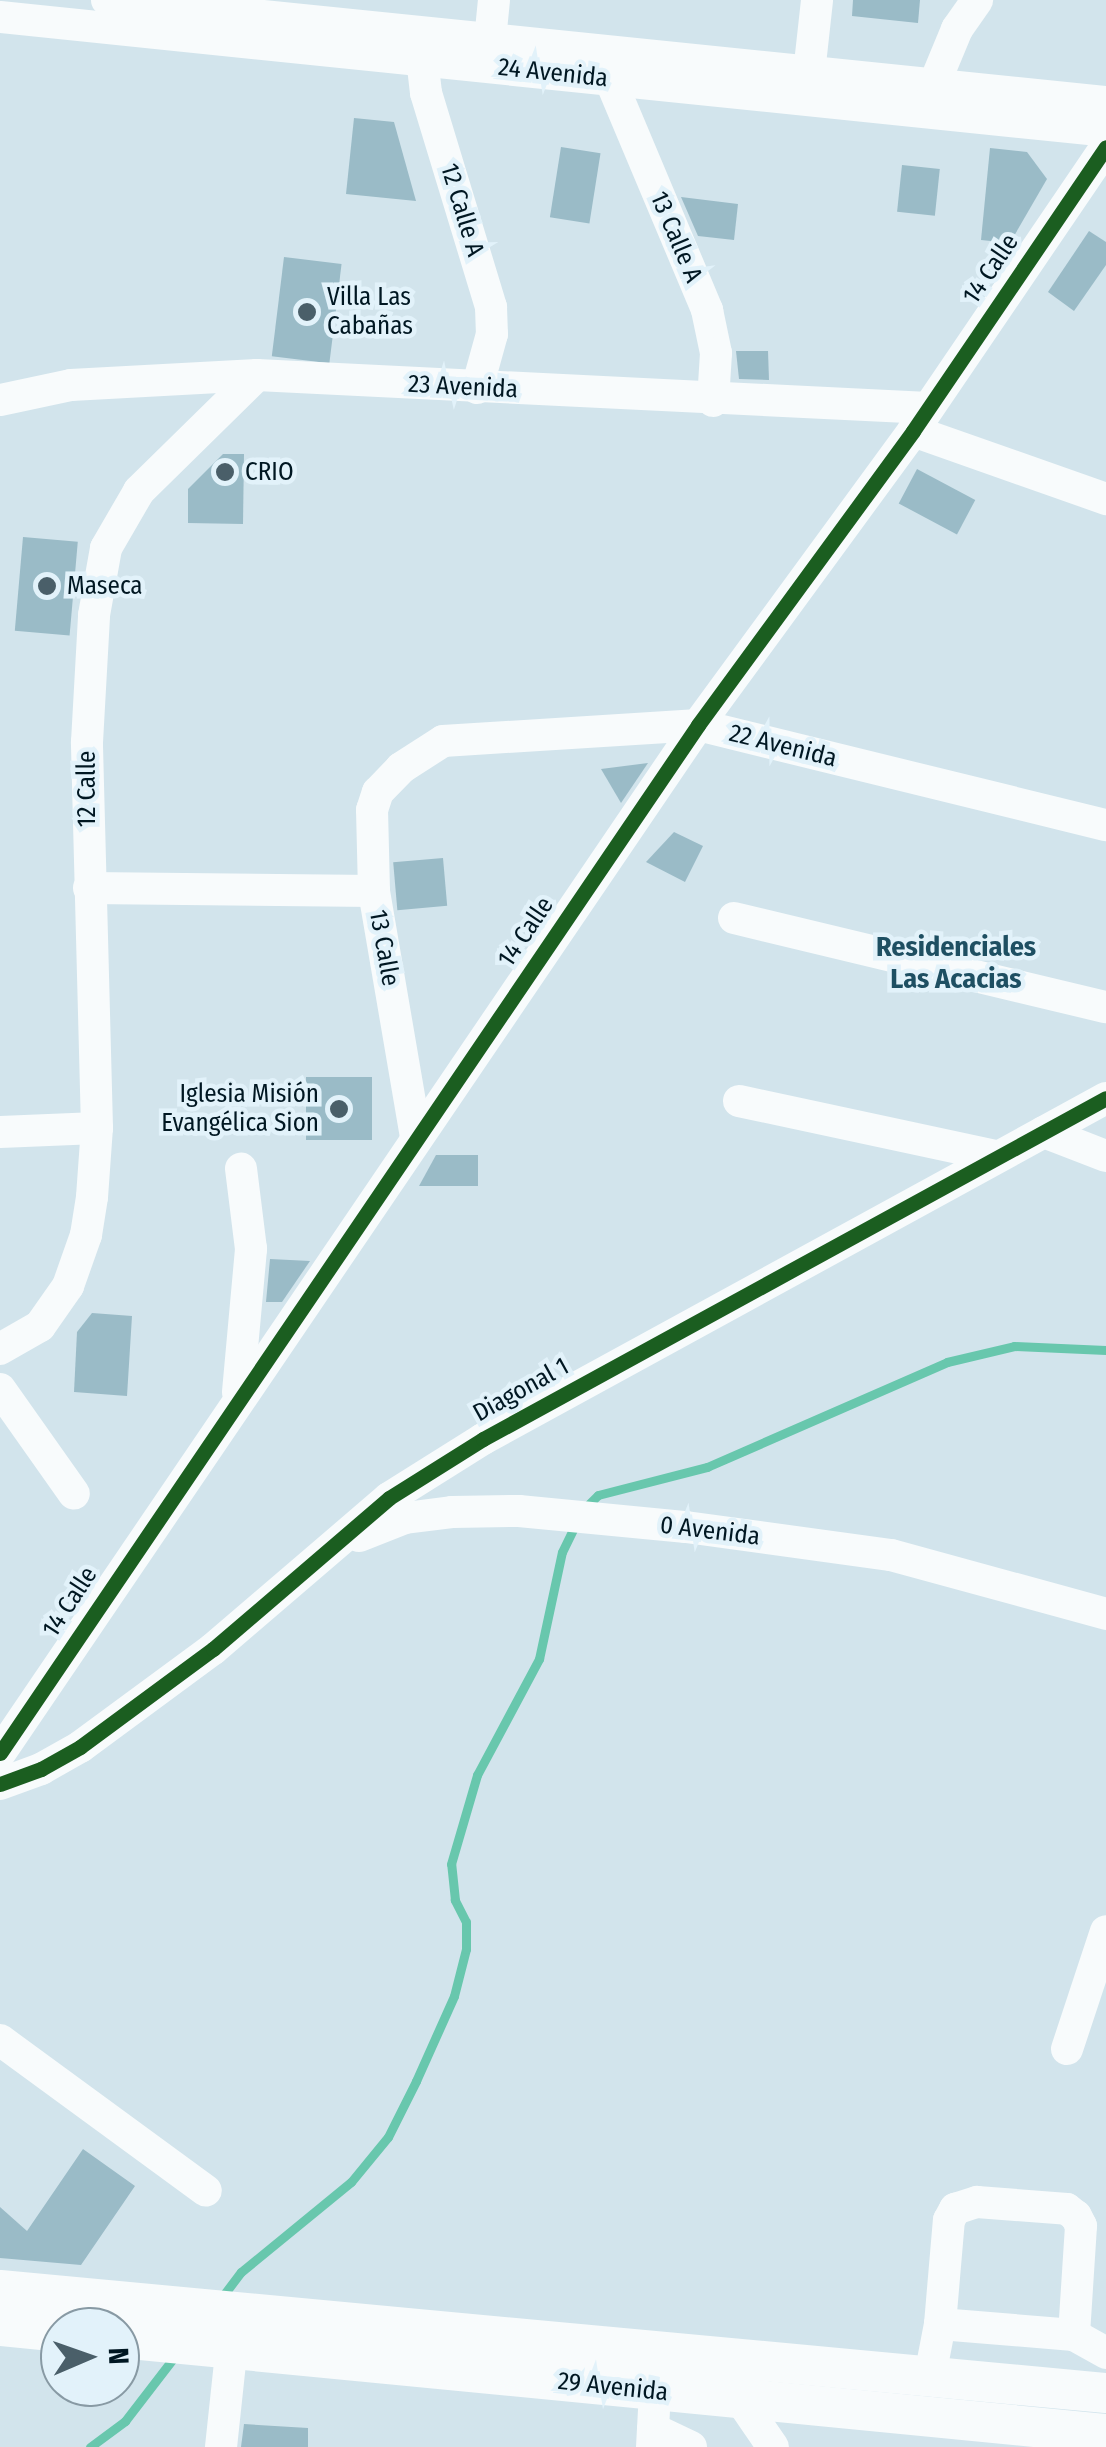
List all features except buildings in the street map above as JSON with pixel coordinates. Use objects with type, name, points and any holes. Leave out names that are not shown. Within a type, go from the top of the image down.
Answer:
[{"type":"main road","name":"29 Avenida","points":[[0,2290],[140,2302],[227,2329],[653,2422],[740,2399],[957,2433],[1106,2434]]},
{"type":"main road","points":[[0,2326],[40,2330]]},
{"type":"main road","name":"29 Avenida","points":[[140,2336],[227,2329],[930,2376],[1106,2393]]},
{"type":"street","name":"24 Avenida","points":[[106,0],[163,13],[420,46],[809,74],[1106,102]]},
{"type":"street","points":[[489,52],[494,0]]},
{"type":"street","points":[[809,74],[817,0]]},
{"type":"street","points":[[933,87],[957,29],[976,0]]},
{"type":"street","name":"24 Avenida","points":[[0,17],[163,13]]},
{"type":"street","name":"12 Calle A","points":[[420,46],[491,307],[492,334],[477,388]]},
{"type":"street","name":"24 Avenida","points":[[489,52],[610,78],[1106,131]]},
{"type":"street","name":"13 Calle A","points":[[610,78],[707,310],[716,352],[713,401]]},
{"type":"street","name":"14 Calle","points":[[0,1753],[698,725],[1093,185],[1106,147]]},
{"type":"street","name":"23 Avenida","points":[[0,400],[71,385],[257,375],[713,401],[920,420],[1106,499]]},
{"type":"street","name":"12 Calle","points":[[0,1349],[40,1326],[68,1286],[78,1262],[92,1197],[97,1128],[89,888],[88,676],[106,548],[139,491],[257,375]]},
{"type":"street","name":"22 Avenida","points":[[401,768],[434,746],[456,739],[698,725],[1106,824]]},
{"type":"street","name":"13 Calle","points":[[401,768],[373,800],[374,890],[416,1137]]},
{"type":"street","points":[[89,888],[374,890]]},
{"type":"street","points":[[734,918],[1106,1007]]},
{"type":"street","name":"Diagonal 1","points":[[0,1784],[41,1770],[80,1747],[213,1649],[389,1498],[483,1439],[1106,1098]]},
{"type":"street","points":[[739,1101],[996,1156]]},
{"type":"street","points":[[0,1132],[97,1128]]},
{"type":"street","points":[[1044,1132],[1106,1156]]},
{"type":"street","points":[[236,1402],[247,1328],[251,1249],[241,1168]]},
{"type":"street","points":[[0,1389],[74,1494]]},
{"type":"street","name":"0 Avenida","points":[[318,1562],[345,1543],[405,1518],[519,1511],[676,1526],[892,1555],[1106,1614]]},
{"type":"street","points":[[1067,2049],[1106,1931]]},
{"type":"street","points":[[0,2040],[206,2192]]},
{"type":"street","points":[[930,2376],[940,2324],[949,2220],[955,2209],[978,2202],[1067,2209],[1076,2216],[1081,2226],[1074,2336]]},
{"type":"street","points":[[940,2324],[1074,2336],[1106,2353]]},
{"type":"street","points":[[221,2447],[227,2329]]},
{"type":"street","points":[[740,2399],[773,2447]]},
{"type":"street","points":[[653,2422],[691,2447]]},
{"type":"waterway","points":[[583,1510],[598,1495],[707,1467],[947,1362],[1014,1346],[1106,1350]]},
{"type":"waterway","points":[[222,2297],[241,2272],[351,2182],[388,2137],[416,2081],[454,1996],[466,1949],[466,1922],[455,1900],[451,1864],[477,1775],[539,1659],[562,1552],[576,1523]]},
{"type":"waterway","points":[[90,2447],[125,2421],[175,2356]]},
{"type":"cycle path","points":[[0,1753],[698,725],[913,431],[1106,147]]},
{"type":"cycle path","points":[[0,1784],[41,1769],[80,1747],[213,1649],[389,1498],[483,1439],[1106,1098]]},
{"type":"place","name":"Villa Las Cabañas","points":[[307,312]]},
{"type":"place","name":"CRIO","points":[[225,472]]},
{"type":"place","name":"Maseca","points":[[47,586]]},
{"type":"place","name":"Iglesia Misión Evangélica Sion","points":[[339,1109]]},
{"type":"district","name":"Residenciales Las Acacias","points":[[956,963]]}]
